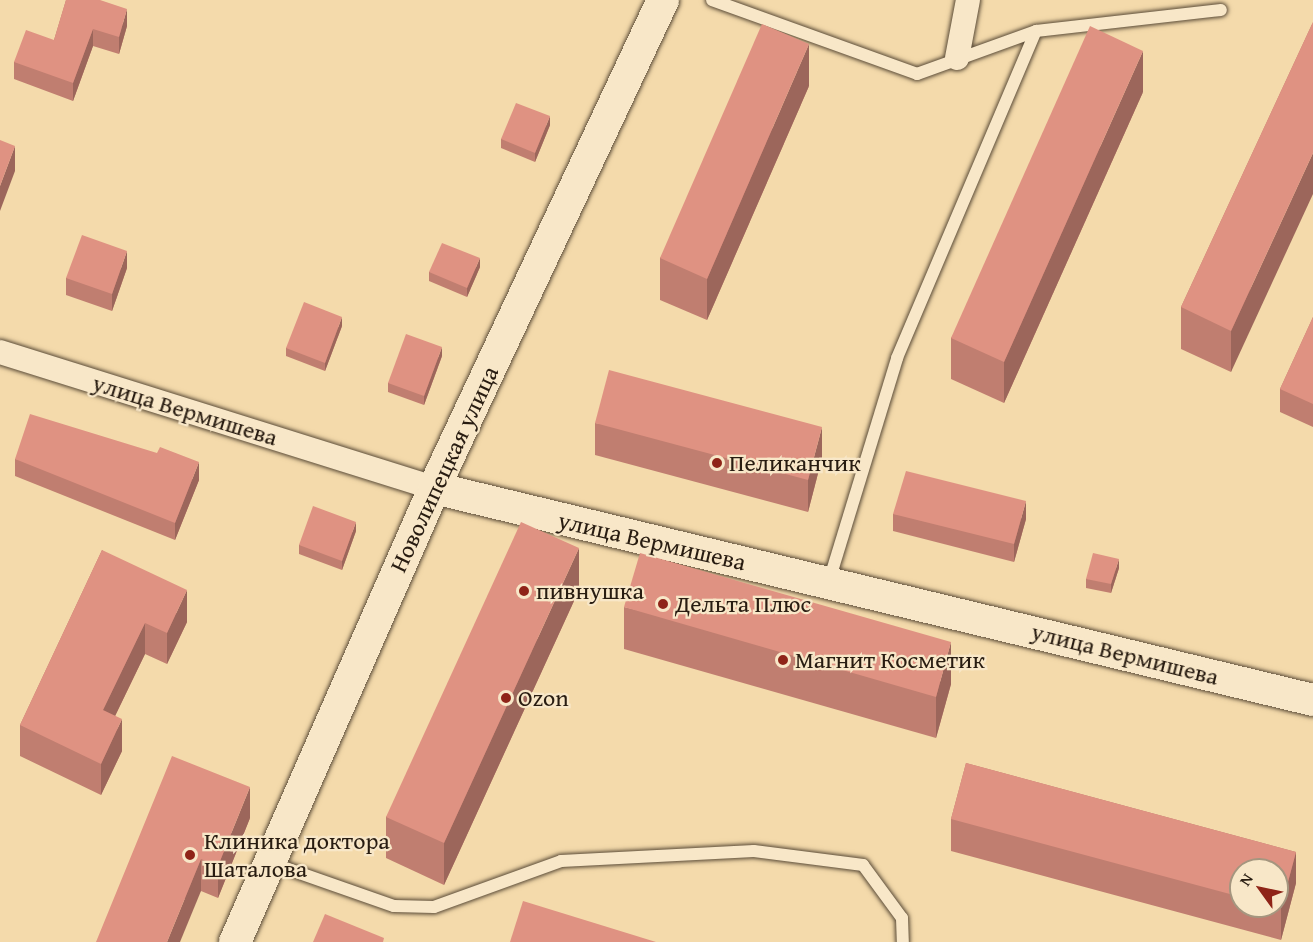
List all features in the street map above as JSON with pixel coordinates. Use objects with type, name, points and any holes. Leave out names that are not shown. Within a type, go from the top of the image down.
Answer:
[{"type":"street","name":"Новолипецкая улица","points":[[235,942],[434,488],[663,0]]},
{"type":"street","points":[[957,58],[968,0]]},
{"type":"street","name":"улица Вермишева","points":[[0,352],[434,488],[1313,700]]},
{"type":"lane","points":[[712,0],[917,74],[1036,31],[1221,10]]},
{"type":"lane","points":[[828,583],[897,358],[1036,31]]},
{"type":"lane","points":[[270,863],[394,906],[434,907],[561,861],[765,852],[863,865],[902,918],[903,942]]},
{"type":"building","points":[[66,0],[100,0],[127,9],[119,37],[93,29],[73,83],[14,62],[26,30],[54,40]]},
{"type":"building","points":[[1313,22],[1313,153],[1231,331],[1181,307]]},
{"type":"building","points":[[762,24],[809,44],[707,279],[660,258]]},
{"type":"building","points":[[1090,26],[1143,51],[1004,362],[951,338]]},
{"type":"building","points":[[516,103],[550,116],[535,153],[501,139]]},
{"type":"building","points":[[0,140],[15,146],[0,186]]},
{"type":"building","points":[[82,235],[127,251],[112,294],[66,278]]},
{"type":"building","points":[[442,243],[480,258],[467,288],[429,272]]},
{"type":"building","points":[[304,302],[342,317],[325,363],[286,348]]},
{"type":"building","points":[[1313,317],[1313,404],[1280,389]]},
{"type":"building","points":[[406,334],[442,347],[424,396],[388,383]]},
{"type":"building","points":[[609,370],[822,427],[808,480],[595,423]]},
{"type":"building","points":[[30,414],[157,453],[160,447],[199,462],[175,523],[15,459]]},
{"type":"building","points":[[906,471],[1026,501],[1014,544],[893,514]]},
{"type":"building","points":[[313,506],[356,522],[342,561],[299,545]]},
{"type":"building","points":[[521,522],[579,548],[444,843],[386,817]]},
{"type":"building","points":[[102,550],[187,590],[167,633],[145,623],[103,710],[122,719],[101,764],[20,725]]},
{"type":"building","points":[[640,553],[951,642],[936,697],[624,607]]},
{"type":"building","points":[[1093,553],[1119,559],[1111,584],[1086,579]]},
{"type":"building","name":"Клиника доктора Шаталова","points":[[172,756],[250,787],[218,866],[201,859],[167,942],[96,942]]},
{"type":"building","points":[[966,763],[1296,852],[1289,878],[1289,858],[1229,858],[1229,894],[951,819]]},
{"type":"building","points":[[523,901],[656,942],[510,942]]},
{"type":"building","points":[[325,914],[384,938],[383,942],[313,942]]},
{"type":"place","name":"Пеликанчик","points":[[717,463]]},
{"type":"place","name":"пивнушка","points":[[524,591]]},
{"type":"place","name":"Дельта Плюс","points":[[663,604]]},
{"type":"place","name":"Магнит Косметик","points":[[783,660]]},
{"type":"place","name":"Ozon","points":[[506,698]]},
{"type":"place","name":"Клиника доктора Шаталова","points":[[190,855]]}]
